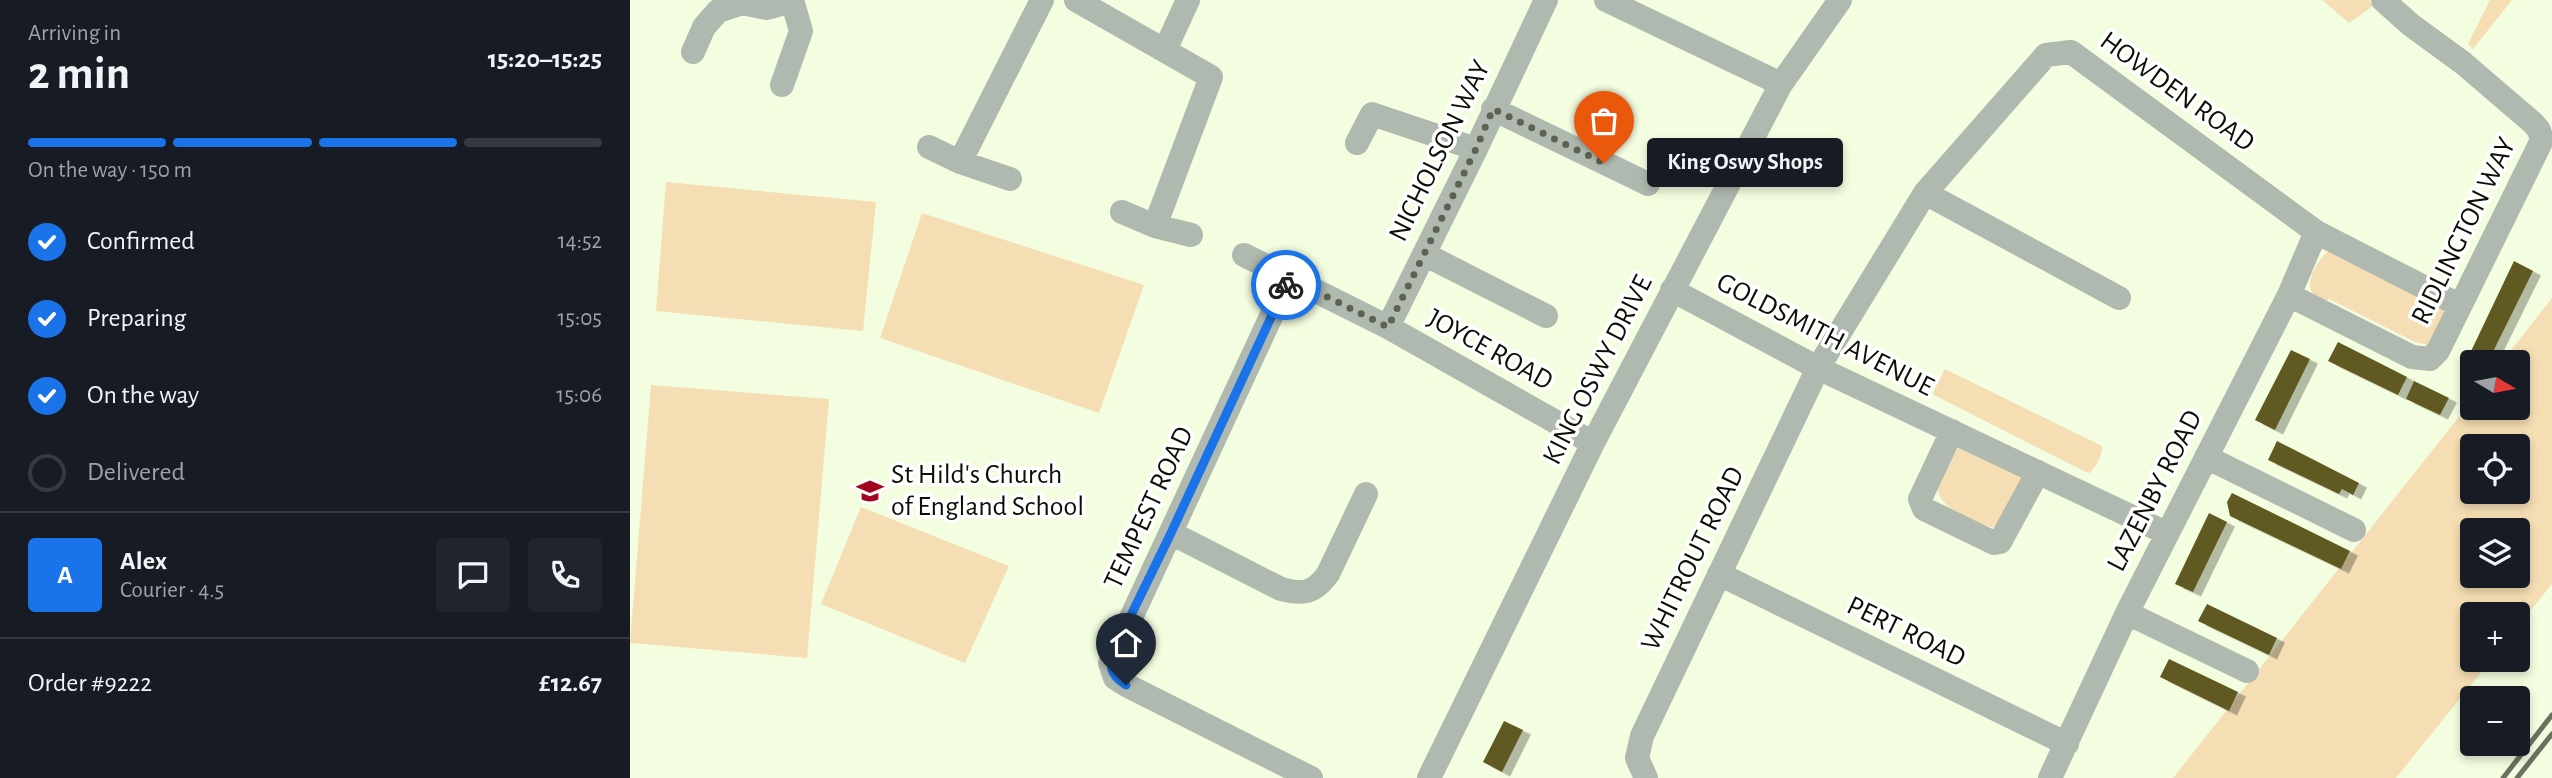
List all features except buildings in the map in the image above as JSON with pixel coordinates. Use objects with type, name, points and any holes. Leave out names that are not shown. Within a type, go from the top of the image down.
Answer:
[{"type":"street","points":[[960,162],[1042,0]]},
{"type":"street","points":[[1076,0],[1211,77],[1155,226]]},
{"type":"street","points":[[1165,50],[1188,0]]},
{"type":"street","name":"NICHOLSON WAY","points":[[1388,327],[1546,0]]},
{"type":"street","points":[[1606,0],[1781,84]]},
{"type":"street","name":"KING OSWY DRIVE","points":[[1429,778],[1672,290],[1781,84],[1840,0]]},
{"type":"street","name":"RIDLINGTON WAY","points":[[2289,295],[2420,359],[2430,359],[2438,351],[2542,140],[2539,130],[2463,63],[2411,25],[2383,0]]},
{"type":"street","points":[[693,52],[704,27],[712,17],[728,7],[742,3],[767,8],[792,1],[801,31],[782,85]]},
{"type":"street","name":"HOWDEN ROAD","points":[[1818,368],[1925,193],[2037,63],[2046,55],[2071,52],[2316,232],[2459,305]]},
{"type":"street","points":[[1493,109],[1648,184]]},
{"type":"street","points":[[1357,143],[1372,114],[1476,149]]},
{"type":"street","points":[[929,147],[960,162],[1002,176]]},
{"type":"street","points":[[1925,193],[2119,299]]},
{"type":"street","points":[[1122,212],[1155,226],[1191,235]]},
{"type":"street","name":"LAZENBY ROAD","points":[[2050,778],[2166,534],[2289,295],[2316,232]]},
{"type":"street","points":[[1424,254],[1546,316]]},
{"type":"street","name":"JOYCE ROAD","points":[[1244,255],[1388,327],[1594,443]]},
{"type":"street","name":"TEMPEST ROAD","points":[[1289,278],[1110,663],[1115,678],[1311,778]]},
{"type":"street","name":"GOLDSMITH AVENUE","points":[[1672,290],[1818,368],[2166,534]]},
{"type":"street","name":"WHITROUT ROAD","points":[[1646,778],[1637,758],[1642,736],[1818,368]]},
{"type":"street","name":"GOLDSMITH AVENUE","points":[[1952,432],[1920,499],[1924,509],[1994,543],[2000,542],[2038,472]]},
{"type":"street","points":[[2206,457],[2354,530]]},
{"type":"street","points":[[1171,533],[1281,589],[1298,593],[1321,584],[1328,574],[1366,494]]},
{"type":"street","name":"PERT ROAD","points":[[1719,574],[2067,744]]},
{"type":"street","points":[[2127,613],[2247,671]]},
{"type":"shaded area","points":[[2322,0],[2369,0],[2373,6],[2349,23]]},
{"type":"shaded area","points":[[2490,0],[2512,0],[2473,49],[2468,44]]},
{"type":"shaded area","points":[[666,182],[876,202],[863,331],[656,311]]},
{"type":"shaded area","points":[[922,213],[1144,285],[1099,413],[880,338]]},
{"type":"shaded area","points":[[2331,249],[2449,308],[2428,345],[2415,342],[2329,299],[2323,302],[2314,295],[2310,285],[2312,273]]},
{"type":"shaded area","points":[[2552,298],[2552,584],[2530,611],[2530,602],[2460,602],[2460,672],[2481,672],[2470,686],[2460,686],[2460,699],[2396,778],[2173,778],[2460,415],[2460,420],[2530,420],[2530,350],[2511,350]]},
{"type":"shaded area","points":[[1945,369],[2102,446],[2097,464],[2090,473],[2084,471],[1934,395]]},
{"type":"shaded area","points":[[651,385],[829,399],[807,658],[630,643]]},
{"type":"shaded area","points":[[1958,447],[2028,479],[1997,528],[1961,515],[1944,502],[1940,495],[1938,488]]},
{"type":"shaded area","points":[[861,507],[1009,566],[965,663],[821,604]]},
{"type":"railway","points":[[2503,778],[2552,715]]},
{"type":"railway","points":[[2517,778],[2552,734]]},
{"type":"way so far","points":[[1286,285],[1289,278],[1388,327],[1493,109],[1604,163]]},
{"type":"place","name":"King Oswy Shops","points":[[1604,163]]},
{"type":"place","name":"St Hild's Church of England School","points":[[870,491]]},
{"type":"route","points":[[1126,685],[1115,678],[1110,663],[1115,648],[1286,285]]}]
